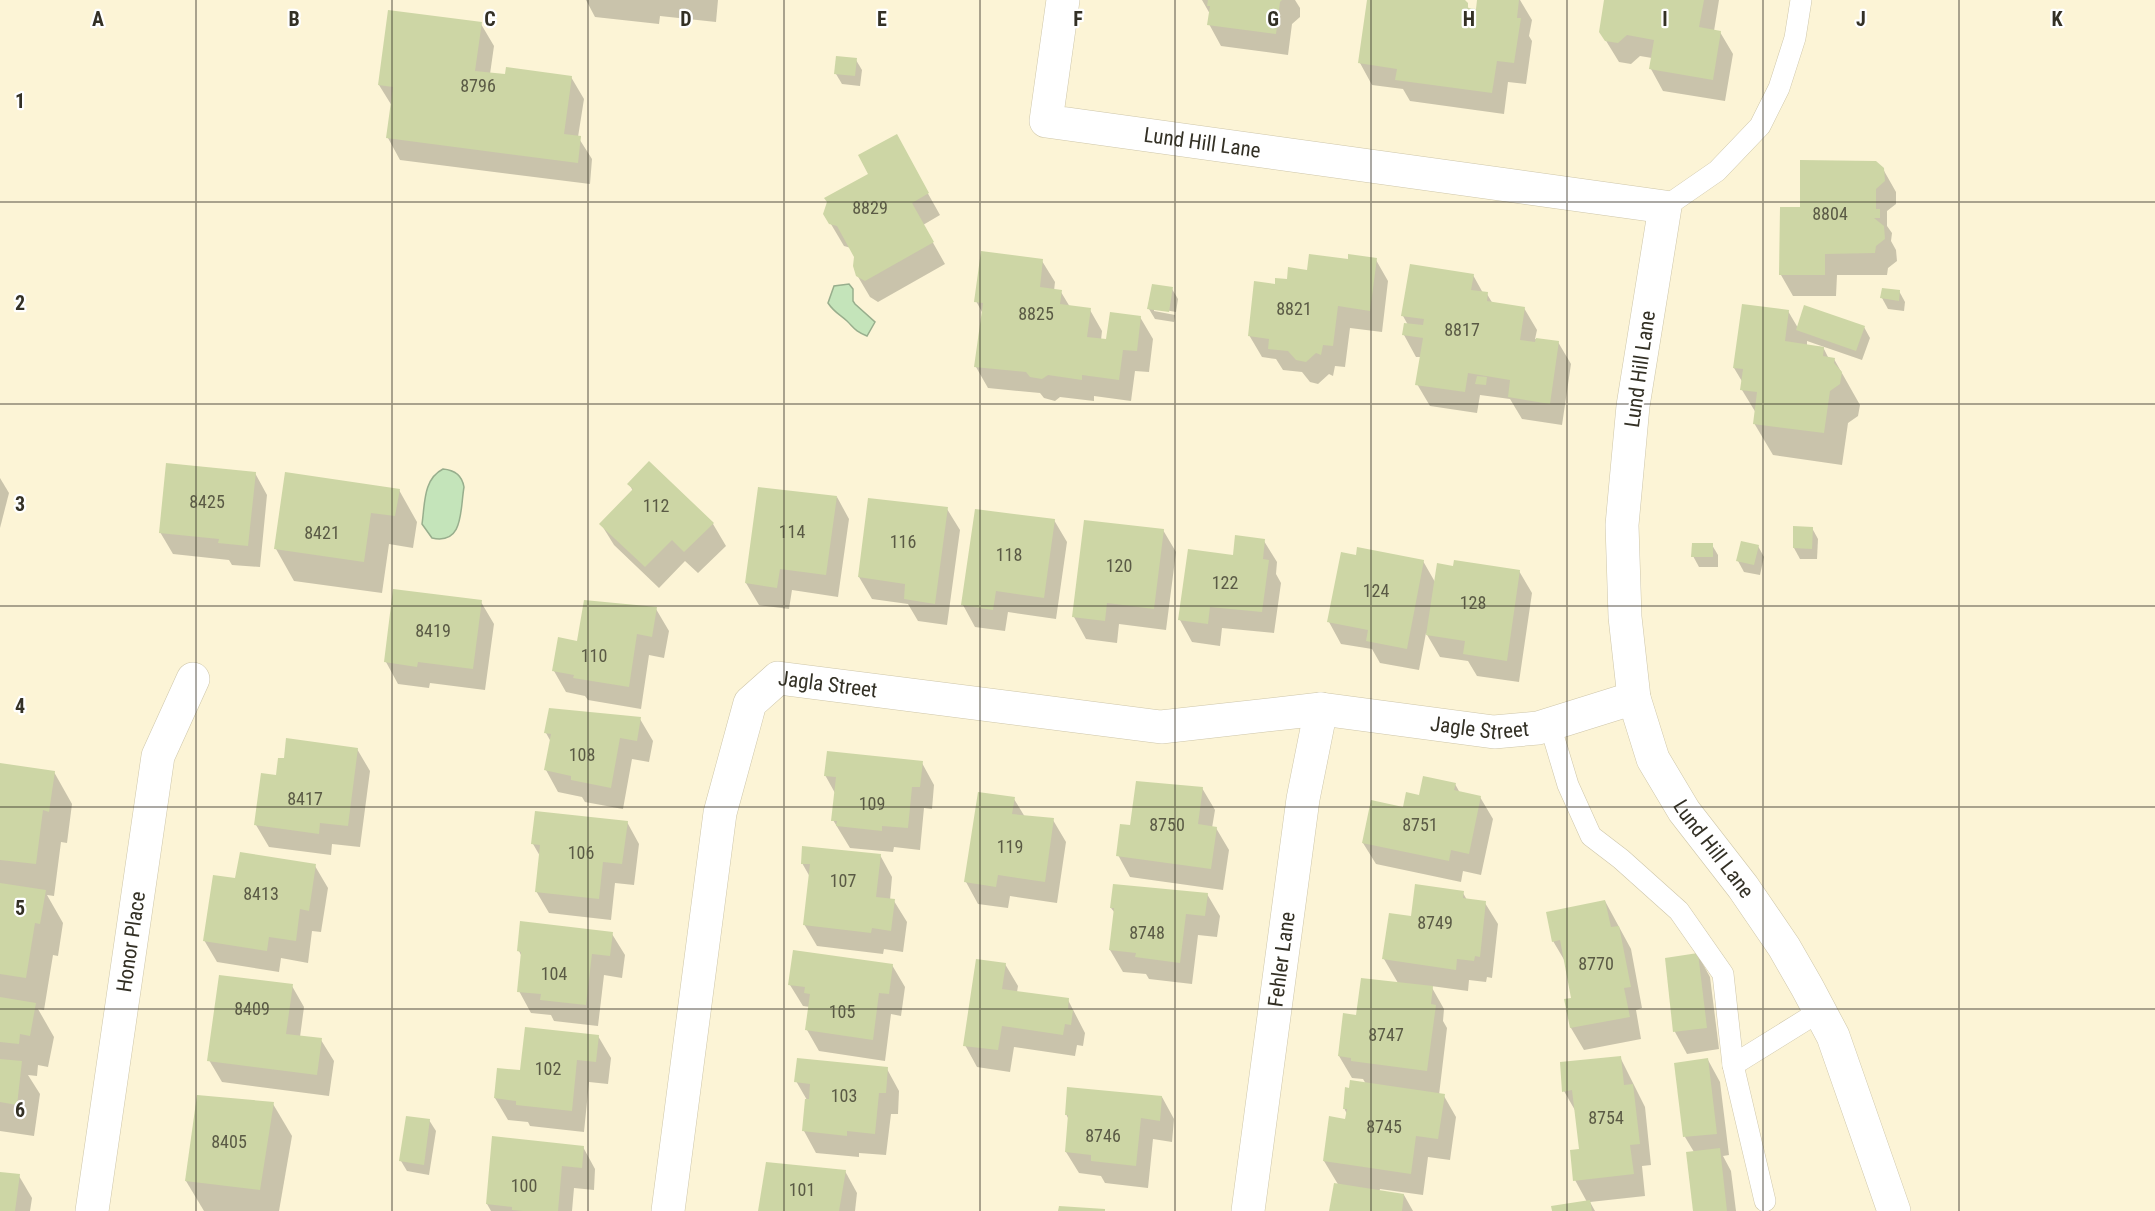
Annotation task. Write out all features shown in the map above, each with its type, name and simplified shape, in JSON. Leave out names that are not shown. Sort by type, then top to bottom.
[{"type":"street","name":"Lund Hill Lane","points":[[1063,0],[1046,121],[1665,207],[1633,406],[1622,525],[1625,617],[1634,698],[1653,759],[1684,811],[1743,887],[1784,947],[1833,1036],[1894,1211]]},
{"type":"street","name":"Jagla Street","points":[[668,1211],[720,813],[750,703],[778,678],[1161,727],[1320,709]]},
{"type":"street","name":"Honor Place","points":[[92,1211],[158,756],[193,679]]},
{"type":"street","name":"Jagle Street","points":[[1320,709],[1494,732],[1550,724],[1634,698]]},
{"type":"street","name":"Fehler Lane","points":[[1248,1211],[1304,799],[1320,709]]},
{"type":"lane","points":[[1665,207],[1717,171],[1760,126],[1779,88],[1794,38],[1801,0]]},
{"type":"lane","points":[[1550,724],[1568,785],[1591,836],[1621,859],[1679,911],[1723,974],[1733,1065],[1765,1201]]},
{"type":"lane","points":[[1733,1065],[1820,1011]]},
{"type":"shaded area","points":[[849,284],[853,289],[855,304],[875,322],[867,336],[856,330],[828,303],[834,286]]},
{"type":"shaded area","points":[[443,469],[457,474],[462,479],[464,487],[458,524],[450,536],[442,539],[432,538],[422,524],[428,486],[436,473]]},
{"type":"building","points":[[1208,0],[1282,0],[1276,34],[1207,25],[1210,6],[1207,6]]},
{"type":"building","points":[[1367,0],[1465,0],[1468,8],[1476,9],[1477,0],[1519,0],[1517,18],[1521,18],[1514,63],[1497,61],[1492,93],[1395,80],[1397,69],[1358,63]]},
{"type":"building","points":[[1604,0],[1704,0],[1699,27],[1721,31],[1713,80],[1649,69],[1654,40],[1627,35],[1618,43],[1605,41],[1599,32]]},
{"type":"building","points":[[388,10],[482,22],[475,71],[505,74],[506,67],[572,76],[564,134],[581,136],[578,163],[386,138],[393,87],[378,85]]},
{"type":"building","points":[[836,56],[857,58],[855,76],[834,74]]},
{"type":"building","points":[[897,134],[929,193],[912,203],[934,242],[865,281],[856,276],[853,266],[854,257],[837,226],[829,224],[823,214],[827,202],[824,198],[868,174],[858,155]]},
{"type":"building","points":[[1800,160],[1876,161],[1884,168],[1885,181],[1876,189],[1876,209],[1880,209],[1880,218],[1874,218],[1884,226],[1885,239],[1876,246],[1875,253],[1825,254],[1825,275],[1779,275],[1780,207],[1800,207]]},
{"type":"building","points":[[981,251],[1043,259],[1040,287],[1062,290],[1060,304],[1091,308],[1087,337],[1106,339],[1110,312],[1141,316],[1137,351],[1123,350],[1119,380],[1082,375],[1082,380],[1048,375],[1042,379],[1030,377],[1026,372],[974,367],[983,303],[974,302]]},
{"type":"building","points":[[1309,254],[1348,259],[1348,254],[1377,258],[1370,311],[1338,306],[1333,346],[1323,345],[1321,355],[1316,353],[1306,362],[1296,360],[1288,351],[1268,349],[1269,339],[1248,336],[1254,281],[1275,284],[1275,278],[1287,279],[1288,267],[1307,270]]},
{"type":"building","points":[[1410,264],[1474,274],[1471,290],[1488,292],[1487,301],[1525,307],[1520,340],[1535,342],[1536,338],[1559,341],[1550,404],[1508,397],[1510,380],[1468,373],[1465,392],[1415,385],[1423,338],[1402,335],[1404,323],[1423,325],[1424,319],[1401,316]]},
{"type":"building","points":[[1152,284],[1173,287],[1169,312],[1147,309]]},
{"type":"building","points":[[1882,288],[1900,290],[1899,301],[1880,298]]},
{"type":"building","points":[[1742,304],[1789,310],[1785,341],[1824,347],[1823,356],[1835,358],[1834,363],[1842,372],[1840,384],[1830,391],[1824,433],[1753,424],[1757,392],[1740,390],[1743,369],[1733,368]]},
{"type":"building","points":[[1804,305],[1865,326],[1856,351],[1796,330]]},
{"type":"building","points":[[1477,376],[1487,377],[1486,385],[1475,384]]},
{"type":"building","points":[[649,461],[714,523],[684,552],[672,540],[645,567],[599,524],[633,489],[627,484]]},
{"type":"building","points":[[166,463],[256,472],[248,546],[218,543],[219,539],[159,533]]},
{"type":"building","points":[[285,472],[400,489],[395,516],[371,513],[364,562],[274,549]]},
{"type":"building","points":[[758,487],[837,496],[826,575],[780,569],[777,588],[745,583]]},
{"type":"building","points":[[868,498],[948,507],[935,604],[904,599],[905,584],[858,577]]},
{"type":"building","points":[[975,509],[1055,519],[1044,598],[996,591],[993,610],[961,605]]},
{"type":"building","points":[[1084,520],[1164,529],[1154,609],[1107,603],[1105,621],[1072,617]]},
{"type":"building","points":[[1793,526],[1813,527],[1812,549],[1793,548]]},
{"type":"building","points":[[1235,535],[1265,539],[1263,559],[1269,560],[1262,612],[1210,607],[1208,624],[1178,620],[1188,549],[1233,555]]},
{"type":"building","points":[[1741,541],[1759,545],[1754,565],[1736,561]]},
{"type":"building","points":[[1692,543],[1713,543],[1713,557],[1691,557]]},
{"type":"building","points":[[1357,547],[1424,560],[1407,649],[1366,641],[1368,630],[1327,622],[1341,552],[1356,555]]},
{"type":"building","points":[[1454,560],[1520,570],[1507,661],[1463,654],[1465,641],[1426,635],[1437,563],[1453,566]]},
{"type":"building","points":[[393,589],[482,600],[473,669],[418,662],[417,667],[384,662]]},
{"type":"building","points":[[584,600],[657,607],[652,637],[637,634],[629,687],[573,678],[574,675],[552,671],[558,637],[577,641]]},
{"type":"building","points":[[549,708],[641,717],[637,741],[620,738],[611,788],[571,780],[571,776],[544,770],[551,734],[544,733]]},
{"type":"building","points":[[286,738],[358,748],[348,826],[320,823],[319,834],[254,825],[261,773],[276,775],[278,758],[284,758]]},
{"type":"building","points":[[827,751],[923,761],[920,787],[912,787],[908,828],[882,826],[882,831],[836,826],[837,821],[831,821],[836,777],[824,776]]},
{"type":"building","points":[[0,763],[55,771],[49,812],[43,810],[36,864],[0,860]]},
{"type":"building","points":[[1423,776],[1456,783],[1454,790],[1481,796],[1469,854],[1451,850],[1449,861],[1362,843],[1371,800],[1403,807],[1406,792],[1419,795]]},
{"type":"building","points":[[1136,781],[1203,787],[1198,824],[1217,827],[1211,869],[1116,856],[1120,824],[1130,825]]},
{"type":"building","points":[[978,792],[1015,797],[1012,814],[1054,818],[1045,882],[998,875],[996,887],[964,882]]},
{"type":"building","points":[[535,811],[628,821],[622,864],[603,862],[599,899],[535,892],[540,845],[531,844]]},
{"type":"building","points":[[802,846],[881,854],[876,897],[895,899],[891,931],[872,928],[871,933],[803,925],[810,864],[801,864]]},
{"type":"building","points":[[240,852],[316,864],[309,911],[300,909],[296,941],[269,937],[267,951],[203,941],[213,875],[235,878]]},
{"type":"building","points":[[0,883],[46,890],[40,924],[35,923],[26,978],[0,974]]},
{"type":"building","points":[[1113,884],[1208,893],[1205,916],[1186,914],[1180,963],[1135,957],[1136,953],[1109,950],[1114,908],[1110,908]]},
{"type":"building","points":[[1415,884],[1464,891],[1463,898],[1486,901],[1480,957],[1475,956],[1474,961],[1457,959],[1456,970],[1382,959],[1389,913],[1411,916]]},
{"type":"building","points":[[1605,900],[1611,927],[1619,926],[1631,987],[1624,988],[1630,1017],[1570,1028],[1564,999],[1571,998],[1560,940],[1552,942],[1546,912]]},
{"type":"building","points":[[520,921],[613,932],[610,956],[592,954],[586,1005],[540,1000],[541,994],[517,992],[521,952],[517,951]]},
{"type":"building","points":[[793,950],[893,964],[889,994],[879,993],[873,1040],[805,1030],[810,994],[804,993],[805,987],[788,985]]},
{"type":"building","points":[[1698,953],[1707,1028],[1673,1032],[1665,958]]},
{"type":"building","points":[[976,959],[1006,963],[1002,989],[1069,998],[1068,1009],[1073,1010],[1071,1025],[1065,1024],[1063,1035],[1002,1026],[998,1050],[963,1046]]},
{"type":"building","points":[[219,975],[293,984],[286,1034],[322,1038],[317,1075],[207,1061]]},
{"type":"building","points":[[1361,978],[1433,986],[1431,1004],[1436,1005],[1427,1071],[1351,1061],[1351,1058],[1338,1056],[1343,1013],[1356,1015]]},
{"type":"building","points":[[0,997],[36,1003],[30,1036],[20,1034],[19,1044],[0,1042]]},
{"type":"building","points":[[525,1027],[599,1035],[596,1062],[577,1060],[572,1111],[516,1105],[516,1101],[494,1098],[497,1068],[520,1070]]},
{"type":"building","points":[[1621,1056],[1624,1085],[1633,1084],[1640,1144],[1630,1145],[1634,1174],[1573,1181],[1570,1150],[1579,1149],[1572,1090],[1562,1092],[1560,1062]]},
{"type":"building","points":[[797,1058],[888,1067],[886,1093],[879,1093],[875,1134],[847,1131],[847,1136],[802,1131],[805,1099],[809,1099],[810,1084],[794,1082]]},
{"type":"building","points":[[1708,1058],[1717,1134],[1683,1137],[1674,1063]]},
{"type":"building","points":[[0,1059],[22,1061],[17,1105],[0,1102]]},
{"type":"building","points":[[1350,1080],[1445,1094],[1438,1139],[1416,1136],[1411,1174],[1323,1161],[1329,1116],[1345,1119],[1347,1109],[1343,1109],[1345,1087],[1349,1088]]},
{"type":"building","points":[[1067,1087],[1162,1096],[1160,1121],[1141,1118],[1136,1166],[1091,1161],[1091,1155],[1065,1152],[1068,1115],[1065,1115]]},
{"type":"building","points":[[197,1095],[274,1102],[260,1190],[185,1181]]},
{"type":"building","points":[[406,1116],[430,1119],[424,1165],[399,1161]]},
{"type":"building","points":[[492,1136],[584,1146],[582,1168],[562,1166],[558,1211],[512,1210],[512,1207],[486,1204]]},
{"type":"building","points":[[1720,1148],[1727,1211],[1693,1211],[1686,1152]]},
{"type":"building","points":[[766,1162],[846,1170],[839,1211],[758,1211]]},
{"type":"building","points":[[0,1172],[20,1174],[15,1211],[0,1211]]},
{"type":"building","points":[[1334,1183],[1404,1194],[1402,1211],[1329,1211]]},
{"type":"building","points":[[1590,1200],[1592,1211],[1552,1211],[1551,1206]]},
{"type":"building","points":[[1059,1206],[1105,1209],[1105,1211],[1058,1211]]}]
